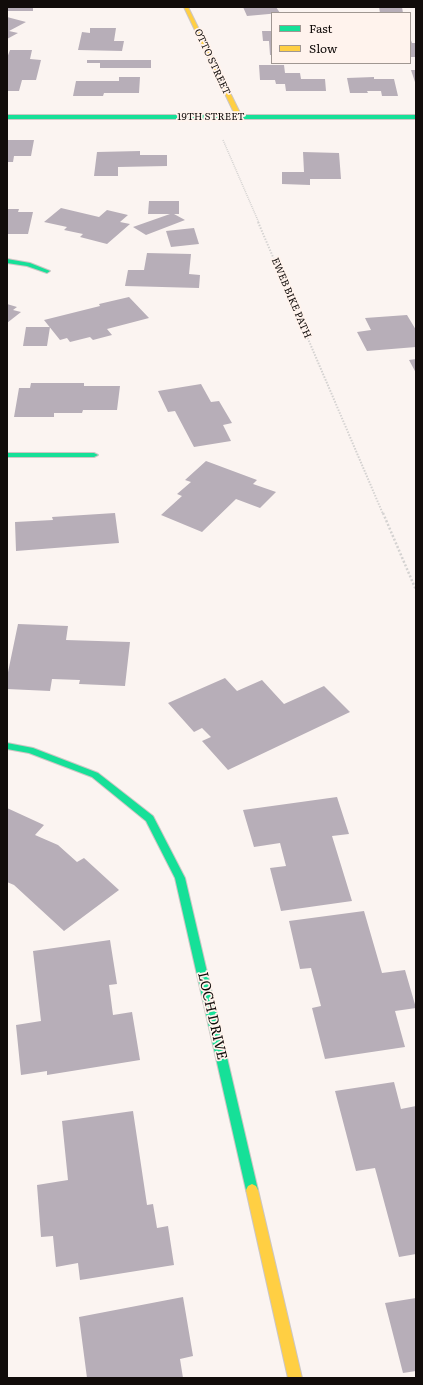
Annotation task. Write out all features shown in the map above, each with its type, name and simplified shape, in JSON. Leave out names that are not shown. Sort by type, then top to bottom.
[{"type":"street","name":"OTTO STREET","points":[[186,7],[238,117]]},
{"type":"street","name":"19TH STREET","points":[[7,117],[416,117]]},
{"type":"street","points":[[7,261],[28,264],[47,272]]},
{"type":"street","points":[[7,455],[94,455]]},
{"type":"street","name":"LOCH DRIVE","points":[[7,746],[30,750],[96,775],[150,819],[180,878],[295,1378]]},
{"type":"path","name":"EWEB BIKE PATH","points":[[214,117],[416,590]]},
{"type":"building","points":[[7,7],[33,7],[33,11],[7,11]]},
{"type":"building","points":[[243,7],[276,7],[279,12],[271,12],[271,14],[247,16]]},
{"type":"building","points":[[379,7],[402,7],[403,12],[380,12]]},
{"type":"building","points":[[7,17],[26,22],[9,31],[18,33],[7,39]]},
{"type":"building","points":[[90,28],[116,28],[114,41],[124,41],[122,51],[78,50],[82,32],[90,33]]},
{"type":"building","points":[[262,31],[271,31],[271,55],[269,41],[263,41]]},
{"type":"building","points":[[411,40],[412,43],[416,43],[416,57],[411,57]]},
{"type":"building","points":[[10,50],[32,50],[30,59],[41,60],[36,80],[22,80],[19,91],[7,91],[7,58]]},
{"type":"building","points":[[87,60],[151,60],[151,68],[100,68],[100,63],[87,63]]},
{"type":"building","points":[[259,65],[284,65],[285,73],[300,73],[301,79],[325,79],[326,91],[286,91],[285,84],[276,84],[275,80],[260,80]]},
{"type":"building","points":[[411,70],[416,70],[416,85]]},
{"type":"building","points":[[119,77],[140,77],[139,93],[104,93],[103,96],[73,96],[76,81],[119,81]]},
{"type":"building","points":[[374,77],[374,79],[394,79],[398,96],[382,96],[381,91],[350,93],[347,78]]},
{"type":"building","points":[[7,140],[34,140],[31,156],[14,156],[13,162],[7,162]]},
{"type":"building","points":[[140,151],[140,155],[167,155],[167,166],[118,167],[118,176],[94,176],[97,152]]},
{"type":"building","points":[[303,152],[339,153],[341,179],[310,179],[310,185],[282,184],[282,172],[304,172]]},
{"type":"building","points":[[149,201],[179,201],[179,214],[174,214],[185,220],[146,235],[133,227],[170,214],[148,214]]},
{"type":"building","points":[[61,208],[99,217],[107,210],[128,215],[120,222],[130,224],[107,244],[80,237],[83,234],[64,230],[67,227],[44,222]]},
{"type":"building","points":[[7,209],[19,209],[18,212],[33,212],[28,234],[7,234]]},
{"type":"building","points":[[194,228],[199,244],[171,247],[166,231]]},
{"type":"building","points":[[147,253],[191,254],[189,274],[200,275],[199,288],[125,286],[128,270],[144,270]]},
{"type":"building","points":[[129,297],[149,318],[107,329],[112,335],[93,340],[90,337],[70,342],[67,338],[60,340],[44,320],[100,306],[99,304]]},
{"type":"building","points":[[7,304],[17,307],[13,310],[21,312],[7,323]]},
{"type":"building","points":[[407,315],[416,330],[416,347],[367,351],[357,332],[371,330],[365,318]]},
{"type":"building","points":[[26,327],[50,327],[47,346],[23,346]]},
{"type":"building","points":[[416,359],[416,373],[409,360]]},
{"type":"building","points":[[31,383],[84,383],[84,386],[120,386],[117,410],[83,410],[82,413],[54,413],[54,417],[14,417],[19,388],[30,388]]},
{"type":"building","points":[[201,384],[211,402],[219,401],[232,423],[223,425],[231,441],[194,447],[175,411],[168,412],[158,391]]},
{"type":"building","points":[[206,461],[257,480],[253,484],[276,492],[260,508],[236,499],[202,532],[161,515],[182,496],[177,494],[191,482],[185,480]]},
{"type":"building","points":[[115,513],[119,543],[16,551],[15,522],[53,520],[52,517]]},
{"type":"building","points":[[18,624],[68,626],[66,640],[130,642],[125,686],[79,684],[80,680],[52,679],[50,691],[7,689],[7,677]]},
{"type":"building","points":[[225,678],[237,691],[262,680],[284,704],[324,686],[350,712],[228,770],[202,741],[211,737],[202,728],[194,732],[168,703]]},
{"type":"building","points":[[337,797],[349,834],[332,836],[352,901],[281,911],[270,868],[286,866],[280,843],[254,847],[243,810]]},
{"type":"building","points":[[7,808],[44,825],[35,835],[58,845],[77,862],[84,858],[119,890],[64,931],[14,885],[7,882]]},
{"type":"building","points":[[364,911],[382,973],[405,970],[416,1008],[395,1011],[405,1047],[325,1059],[312,1008],[321,1006],[311,968],[300,969],[289,921]]},
{"type":"building","points":[[110,940],[117,984],[109,985],[113,1015],[132,1012],[140,1060],[47,1075],[47,1071],[21,1075],[16,1025],[41,1021],[33,951]]},
{"type":"building","points":[[394,1082],[401,1109],[416,1106],[416,1254],[399,1257],[375,1168],[356,1171],[335,1091]]},
{"type":"building","points":[[133,1111],[147,1205],[153,1204],[157,1228],[168,1226],[174,1265],[80,1280],[78,1263],[56,1267],[53,1236],[41,1237],[37,1185],[68,1180],[62,1121]]},
{"type":"building","points":[[183,1297],[193,1356],[180,1359],[183,1378],[87,1378],[79,1317]]},
{"type":"building","points":[[416,1298],[416,1371],[403,1373],[385,1303]]},
{"type":"traffic: fast","points":[[7,117],[416,117]]},
{"type":"traffic: fast","points":[[7,261],[28,264],[47,271]]},
{"type":"traffic: fast","points":[[7,455],[94,455]]},
{"type":"traffic: fast","points":[[7,746],[30,750],[95,775],[150,819],[180,878],[252,1190]]},
{"type":"traffic: slow","points":[[186,7],[239,117]]},
{"type":"traffic: slow","points":[[252,1190],[295,1378]]}]
